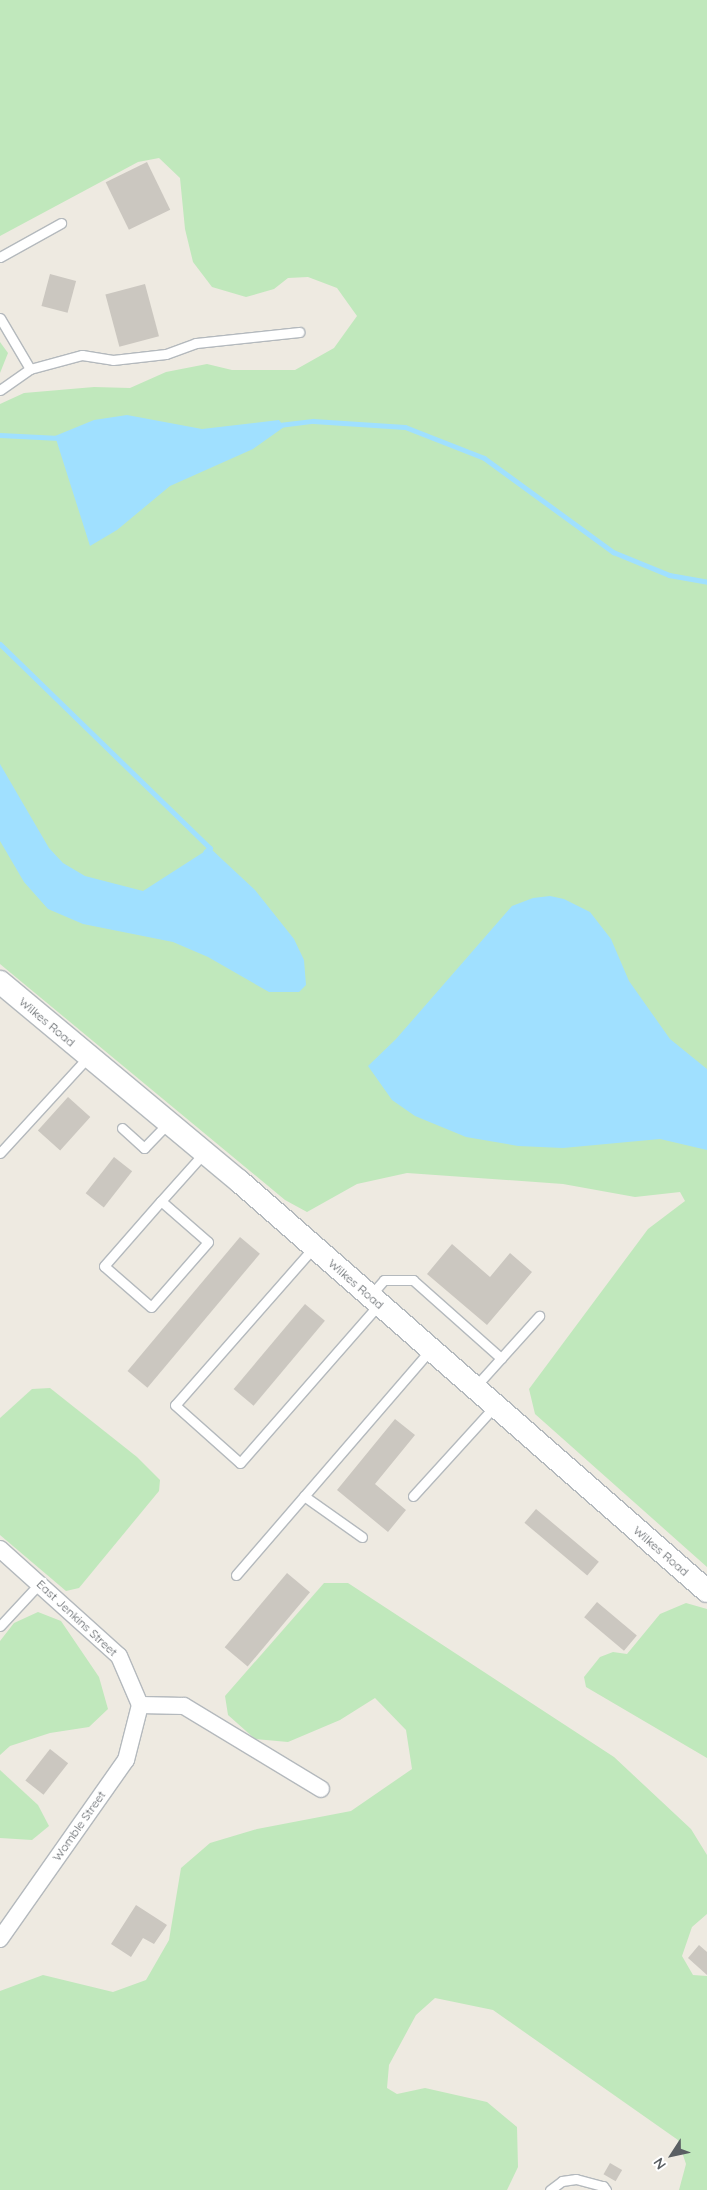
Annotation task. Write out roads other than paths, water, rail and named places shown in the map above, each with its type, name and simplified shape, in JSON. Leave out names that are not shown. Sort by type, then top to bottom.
[{"type":"street","name":"Wilkes Road","points":[[0,982],[204,1152],[707,1591]]},
{"type":"street","name":"East Jenkins Street","points":[[0,1549],[119,1656],[140,1705]]},
{"type":"street","points":[[140,1705],[184,1706],[321,1789]]},
{"type":"street","name":"Womble Street","points":[[0,1939],[126,1760],[140,1705]]},
{"type":"lane","points":[[0,258],[62,223]]},
{"type":"lane","points":[[0,318],[30,369]]},
{"type":"lane","points":[[0,390],[30,369],[82,355],[113,360],[166,354],[196,343],[299,332]]},
{"type":"lane","points":[[0,1153],[89,1056]]},
{"type":"lane","points":[[122,1128],[144,1148],[168,1122]]},
{"type":"lane","points":[[162,1201],[208,1242],[151,1307],[104,1266],[204,1152]]},
{"type":"lane","points":[[314,1247],[175,1405],[240,1462],[375,1300],[384,1280],[413,1280],[502,1358]]},
{"type":"lane","points":[[475,1388],[539,1316]]},
{"type":"lane","points":[[236,1575],[431,1349]]},
{"type":"lane","points":[[413,1496],[495,1406]]},
{"type":"lane","points":[[304,1496],[362,1537]]},
{"type":"lane","points":[[0,1626],[40,1583]]},
{"type":"lane","points":[[550,2190],[562,2181],[576,2179],[604,2186],[606,2190]]},
{"type":"water","points":[[127,415],[202,429],[279,420],[284,427],[253,449],[170,486],[117,530],[90,546],[55,436],[94,420]]},
{"type":"water","points":[[0,764],[49,848],[63,863],[85,876],[143,891],[210,848],[255,890],[294,939],[304,960],[306,985],[299,992],[269,992],[208,957],[173,942],[83,924],[48,909],[24,882],[0,841]]},
{"type":"water","points":[[550,896],[564,899],[590,912],[611,939],[629,981],[670,1039],[707,1069],[707,1150],[660,1139],[563,1148],[518,1146],[466,1137],[415,1116],[392,1100],[368,1066],[396,1039],[512,906],[533,898]]},
{"type":"waterway","points":[[279,425],[313,421],[405,427],[484,458],[613,552],[669,575],[707,582]]},
{"type":"waterway","points":[[0,435],[59,438]]},
{"type":"waterway","points":[[0,644],[210,848],[205,852]]}]
